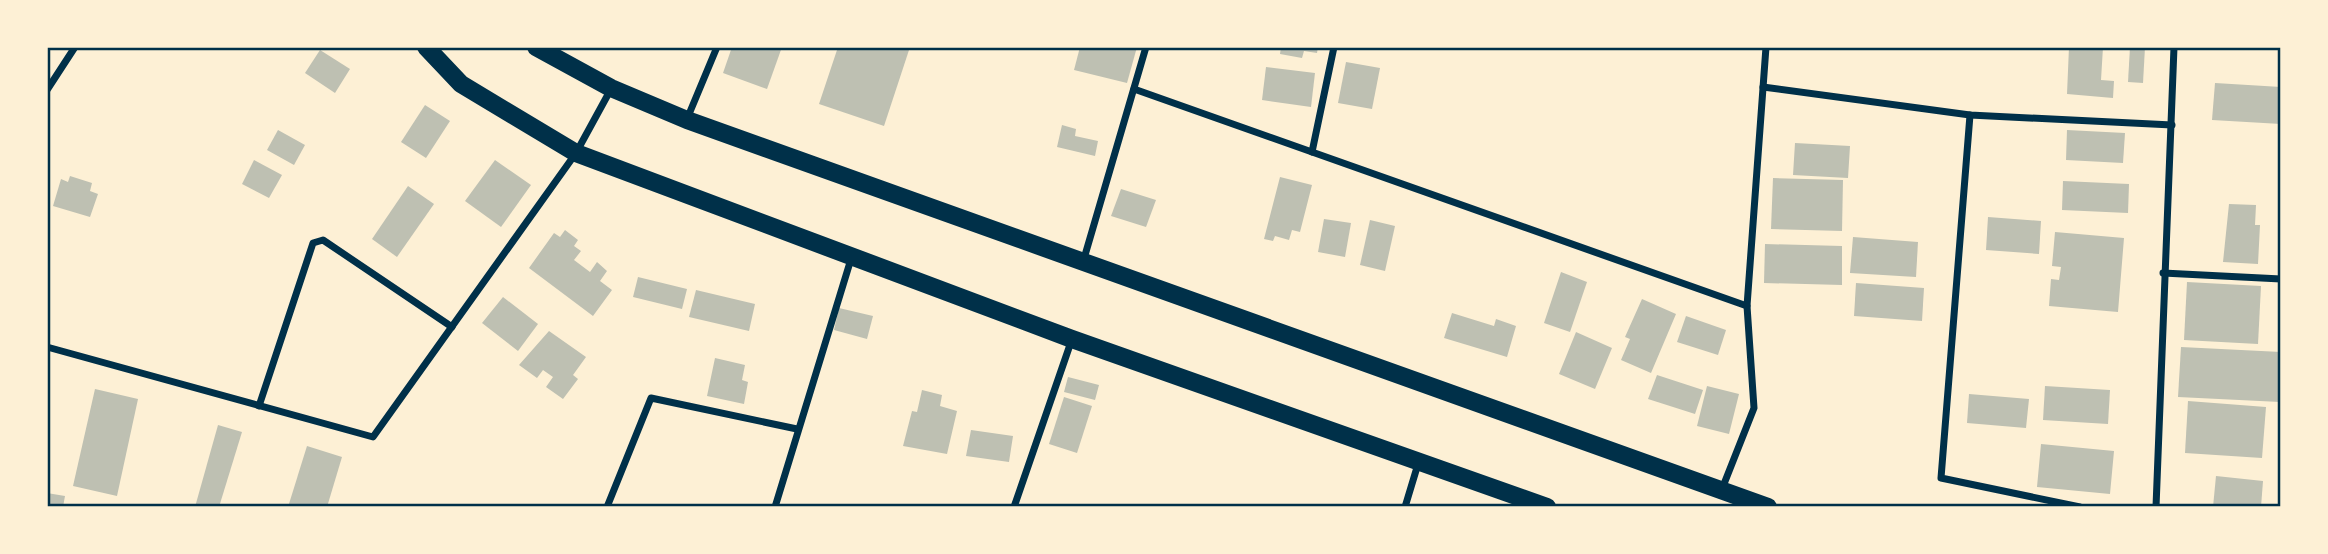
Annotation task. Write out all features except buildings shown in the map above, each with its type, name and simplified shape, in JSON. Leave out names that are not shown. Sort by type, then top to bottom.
[{"type":"main road","points":[[426,47],[461,83],[576,153],[1072,339],[1418,464],[1547,507]]},
{"type":"main road","points":[[536,47],[611,88],[687,120],[1768,507]]},
{"type":"street","points":[[47,90],[75,47]]},
{"type":"street","points":[[687,120],[717,47]]},
{"type":"street","points":[[1083,262],[1146,47]]},
{"type":"street","points":[[1312,152],[1334,47]]},
{"type":"street","points":[[1722,490],[1754,408],[1747,306],[1766,47]]},
{"type":"street","points":[[2156,507],[2163,273],[2174,47]]},
{"type":"street","points":[[1763,87],[1970,115],[2172,125]]},
{"type":"street","points":[[47,347],[373,437],[576,153],[611,88]]},
{"type":"street","points":[[1134,89],[1747,306]]},
{"type":"street","points":[[1970,115],[1941,478],[2080,507]]},
{"type":"street","points":[[259,406],[313,243],[323,240],[452,327]]},
{"type":"street","points":[[775,507],[852,255]]},
{"type":"street","points":[[2163,273],[2281,279]]},
{"type":"street","points":[[1014,507],[1072,339]]},
{"type":"street","points":[[607,507],[652,398],[797,429]]},
{"type":"street","points":[[1405,507],[1418,464]]}]
